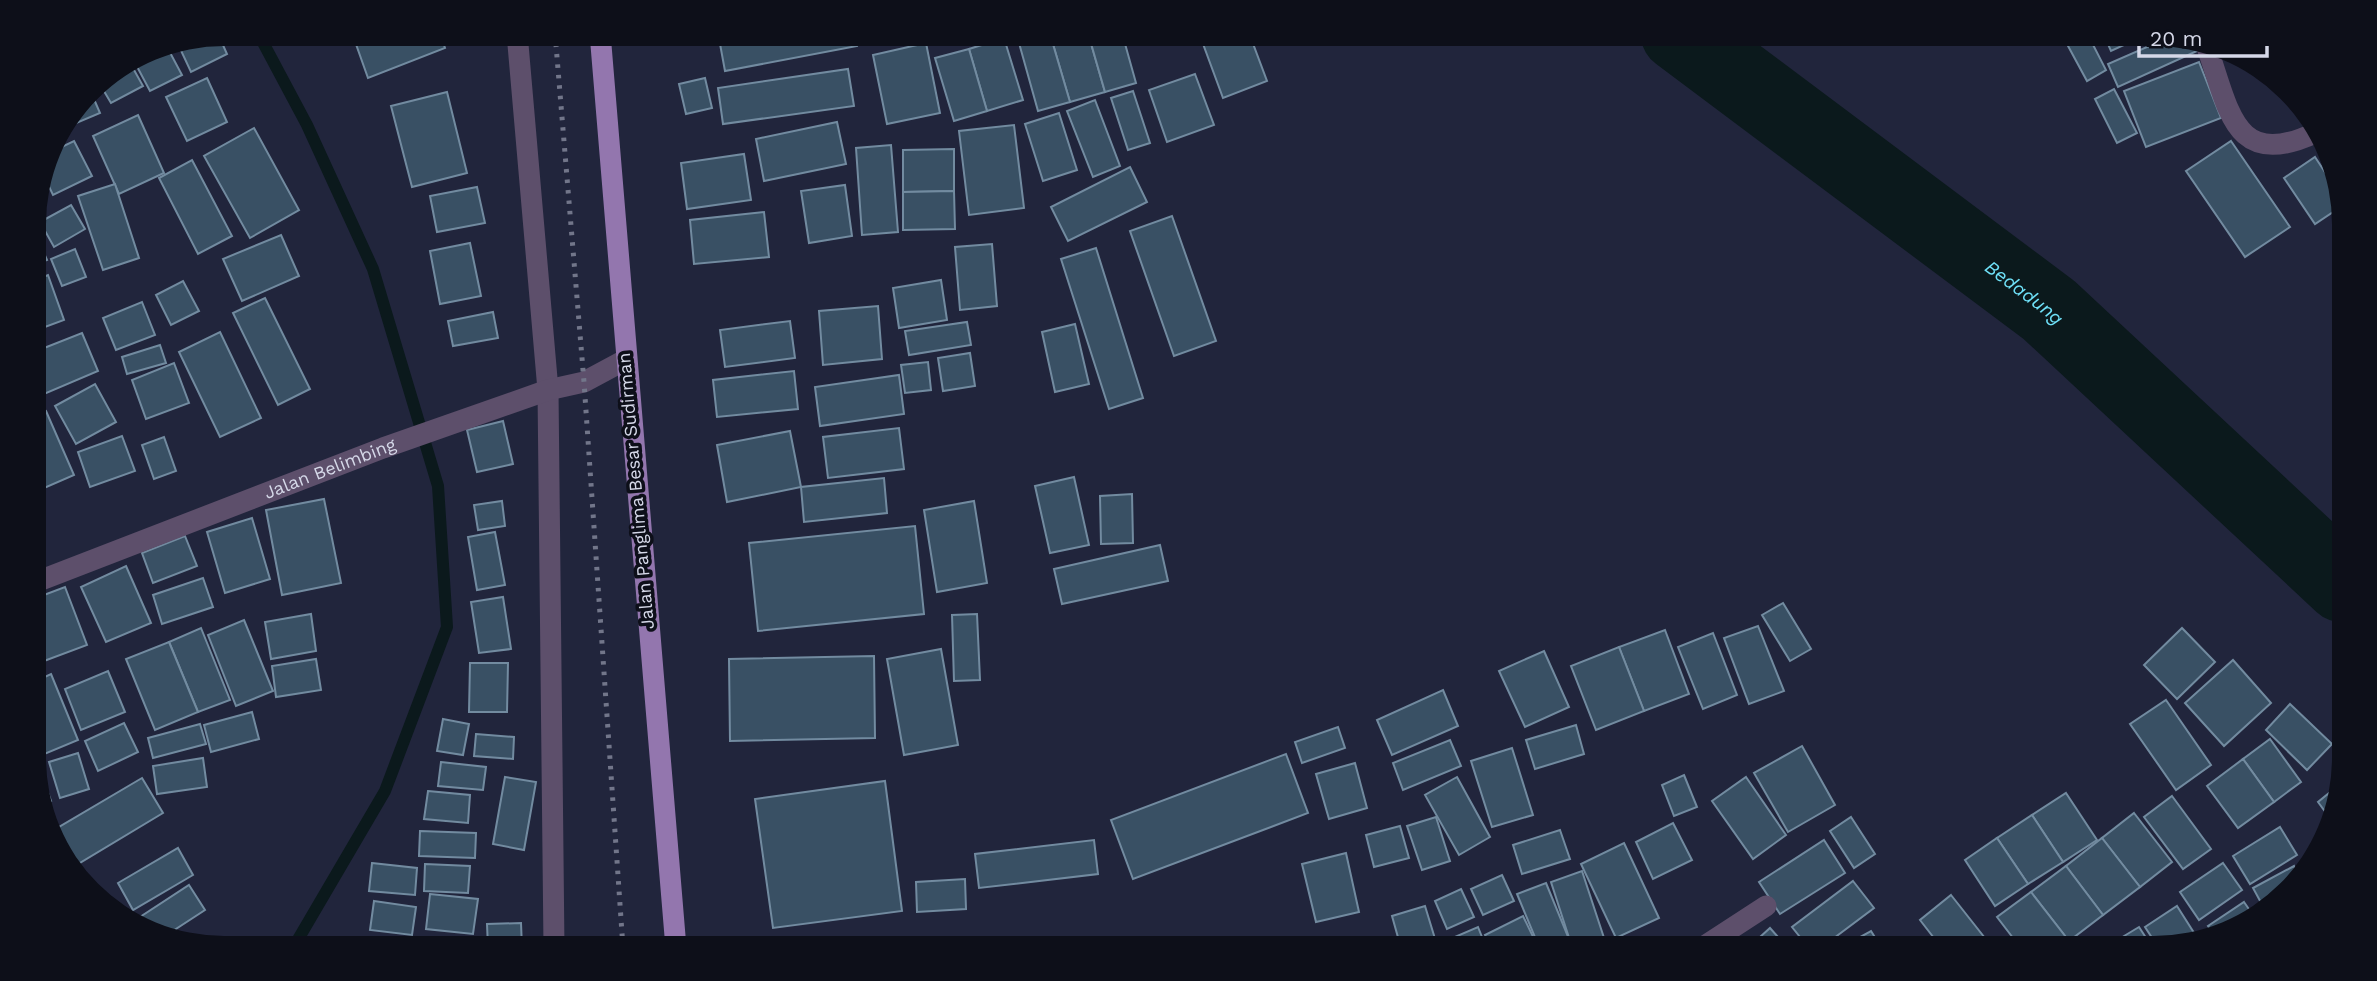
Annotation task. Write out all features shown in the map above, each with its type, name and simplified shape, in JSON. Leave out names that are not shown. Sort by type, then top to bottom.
[{"type":"main road","name":"Jalan Panglima Besar Sudirman","points":[[601,46],[675,936]]},
{"type":"street","points":[[518,46],[548,390],[554,936]]},
{"type":"street","points":[[2210,55],[2236,124],[2251,141],[2265,147],[2283,146],[2309,136]]},
{"type":"street","name":"Jalan Belimbing","points":[[46,578],[383,448],[548,390],[584,382],[625,360]]},
{"type":"street","points":[[1721,935],[1766,906]]},
{"type":"building","points":[[223,46],[227,54],[191,72],[181,51]]},
{"type":"building","points":[[357,46],[444,46],[445,48],[368,78]]},
{"type":"building","points":[[720,46],[857,46],[725,71]]},
{"type":"building","points":[[913,46],[927,46],[940,113],[887,124],[873,55]]},
{"type":"building","points":[[979,46],[1006,46],[1023,100],[987,111],[969,49]]},
{"type":"building","points":[[1020,46],[1054,46],[1070,102],[1038,111]]},
{"type":"building","points":[[1054,46],[1092,46],[1105,92],[1070,102]]},
{"type":"building","points":[[1092,46],[1126,46],[1136,83],[1105,92]]},
{"type":"building","points":[[1204,46],[1254,46],[1267,81],[1223,98]]},
{"type":"building","points":[[2068,46],[2094,46],[2106,70],[2087,81]]},
{"type":"building","points":[[2109,46],[2122,46],[2111,51]]},
{"type":"building","points":[[2149,46],[2197,51],[2118,87],[2108,64]]},
{"type":"building","points":[[969,49],[987,111],[954,121],[935,58]]},
{"type":"building","points":[[171,54],[182,75],[150,91],[138,68]]},
{"type":"building","points":[[2199,62],[2221,118],[2146,147],[2124,91]]},
{"type":"building","points":[[848,69],[854,106],[723,124],[718,88]]},
{"type":"building","points":[[134,70],[143,86],[111,103],[104,92]]},
{"type":"building","points":[[1195,74],[1214,125],[1167,142],[1149,90]]},
{"type":"building","points":[[207,78],[227,122],[187,141],[166,97]]},
{"type":"building","points":[[705,78],[712,108],[686,114],[679,84]]},
{"type":"building","points":[[2114,89],[2137,133],[2117,143],[2095,99]]},
{"type":"building","points":[[1133,91],[1150,143],[1128,150],[1111,98]]},
{"type":"building","points":[[447,92],[467,173],[412,187],[391,106]]},
{"type":"building","points":[[1095,100],[1120,166],[1093,177],[1067,111]]},
{"type":"building","points":[[95,101],[100,113],[77,123]]},
{"type":"building","points":[[1059,113],[1077,170],[1043,181],[1025,124]]},
{"type":"building","points":[[138,115],[164,173],[119,194],[93,136]]},
{"type":"building","points":[[837,122],[846,164],[764,181],[756,139]]},
{"type":"building","points":[[1014,125],[1024,208],[969,215],[959,131]]},
{"type":"building","points":[[254,128],[299,210],[250,238],[204,156]]},
{"type":"building","points":[[74,141],[92,176],[53,195],[50,188],[63,146]]},
{"type":"building","points":[[2231,141],[2290,227],[2245,257],[2186,171]]},
{"type":"building","points":[[891,145],[898,232],[862,235],[856,148]]},
{"type":"building","points":[[954,149],[954,191],[903,192],[903,150]]},
{"type":"building","points":[[744,154],[751,200],[687,209],[681,163]]},
{"type":"building","points":[[2315,157],[2325,177],[2331,213],[2315,224],[2284,178]]},
{"type":"building","points":[[192,160],[232,236],[198,254],[159,178]]},
{"type":"building","points":[[1130,167],[1147,202],[1068,241],[1051,207]]},
{"type":"building","points":[[115,184],[139,258],[103,270],[78,196]]},
{"type":"building","points":[[845,185],[852,236],[809,243],[801,191]]},
{"type":"building","points":[[477,187],[485,223],[437,232],[430,196]]},
{"type":"building","points":[[954,191],[955,229],[903,230],[903,192]]},
{"type":"building","points":[[71,205],[85,229],[54,247],[46,233],[46,219]]},
{"type":"building","points":[[764,212],[769,257],[694,264],[690,220]]},
{"type":"building","points":[[1172,216],[1216,341],[1174,356],[1130,231]]},
{"type":"building","points":[[281,235],[299,276],[242,301],[223,259]]},
{"type":"building","points":[[470,243],[481,296],[440,304],[430,251]]},
{"type":"building","points":[[992,244],[997,306],[960,310],[955,247]]},
{"type":"building","points":[[1096,248],[1143,398],[1109,409],[1061,259]]},
{"type":"building","points":[[75,249],[86,277],[62,286],[51,259]]},
{"type":"building","points":[[48,275],[64,320],[46,327]]},
{"type":"building","points":[[941,280],[947,320],[899,328],[893,288]]},
{"type":"building","points":[[183,281],[199,311],[171,325],[156,295]]},
{"type":"building","points":[[265,298],[310,389],[278,405],[233,313]]},
{"type":"building","points":[[142,302],[155,335],[116,350],[103,318]]},
{"type":"building","points":[[878,306],[882,359],[823,365],[819,311]]},
{"type":"building","points":[[493,312],[498,338],[453,346],[448,321]]},
{"type":"building","points":[[790,321],[795,358],[725,367],[720,330]]},
{"type":"building","points":[[967,322],[971,345],[909,355],[905,331]]},
{"type":"building","points":[[1075,324],[1089,384],[1055,392],[1042,332]]},
{"type":"building","points":[[220,332],[261,418],[220,437],[179,352]]},
{"type":"building","points":[[82,333],[98,371],[46,393],[46,347]]},
{"type":"building","points":[[160,345],[166,363],[127,374],[122,357]]},
{"type":"building","points":[[970,353],[975,386],[943,391],[938,358]]},
{"type":"building","points":[[928,362],[931,390],[905,393],[901,365]]},
{"type":"building","points":[[174,363],[189,403],[146,419],[132,380]]},
{"type":"building","points":[[794,371],[798,409],[717,417],[713,380]]},
{"type":"building","points":[[899,375],[904,414],[820,426],[815,387]]},
{"type":"building","points":[[95,384],[116,422],[76,444],[55,406]]},
{"type":"building","points":[[46,411],[74,475],[46,487]]},
{"type":"building","points":[[503,421],[513,464],[477,472],[467,430]]},
{"type":"building","points":[[899,428],[904,469],[828,478],[823,437]]},
{"type":"building","points":[[790,431],[801,487],[727,502],[717,445]]},
{"type":"building","points":[[122,436],[135,471],[90,487],[78,452]]},
{"type":"building","points":[[164,437],[176,471],[154,479],[142,445]]},
{"type":"building","points":[[1074,477],[1089,545],[1050,553],[1035,486]]},
{"type":"building","points":[[884,478],[887,513],[804,522],[801,487]]},
{"type":"building","points":[[1132,494],[1133,543],[1101,544],[1100,496]]},
{"type":"building","points":[[324,499],[341,583],[282,595],[266,510]]},
{"type":"building","points":[[502,501],[505,526],[478,530],[474,505]]},
{"type":"building","points":[[974,501],[987,583],[937,592],[924,510]]},
{"type":"building","points":[[252,518],[270,579],[225,593],[207,532]]},
{"type":"building","points":[[915,526],[924,614],[758,631],[749,543]]},
{"type":"building","points":[[495,532],[505,585],[477,590],[468,537]]},
{"type":"building","points":[[185,536],[197,566],[153,583],[142,553]]},
{"type":"building","points":[[1160,545],[1168,581],[1062,604],[1054,569]]},
{"type":"building","points":[[126,566],[151,623],[106,642],[81,587]]},
{"type":"building","points":[[203,578],[213,607],[162,624],[153,595]]},
{"type":"building","points":[[65,587],[87,645],[46,660],[46,594]]},
{"type":"building","points":[[503,597],[511,649],[479,653],[471,602]]},
{"type":"building","points":[[1783,603],[1811,649],[1790,661],[1762,615]]},
{"type":"building","points":[[311,614],[316,651],[271,659],[265,622]]},
{"type":"building","points":[[977,614],[980,680],[954,681],[952,615]]},
{"type":"building","points":[[244,620],[273,691],[236,706],[208,635]]},
{"type":"building","points":[[1758,626],[1784,691],[1749,704],[1724,638]]},
{"type":"building","points":[[201,628],[230,700],[198,712],[169,642]]},
{"type":"building","points":[[2182,628],[2215,662],[2177,699],[2144,665]]},
{"type":"building","points":[[1665,630],[1689,694],[1644,711],[1619,647]]},
{"type":"building","points":[[1713,633],[1737,695],[1703,709],[1678,647]]},
{"type":"building","points":[[169,642],[198,712],[155,730],[126,659]]},
{"type":"building","points":[[1619,647],[1644,711],[1596,730],[1571,666]]},
{"type":"building","points":[[941,649],[958,745],[904,755],[887,659]]},
{"type":"building","points":[[1544,651],[1569,707],[1525,727],[1499,671]]},
{"type":"building","points":[[874,656],[875,738],[730,741],[729,659]]},
{"type":"building","points":[[316,659],[321,690],[276,697],[272,666]]},
{"type":"building","points":[[2233,660],[2271,703],[2224,746],[2185,703]]},
{"type":"building","points":[[470,663],[508,663],[507,712],[469,712]]},
{"type":"building","points":[[108,671],[125,712],[81,730],[65,689]]},
{"type":"building","points":[[51,674],[78,740],[46,753],[46,676]]},
{"type":"building","points":[[1443,690],[1458,726],[1392,755],[1377,720]]},
{"type":"building","points":[[2166,700],[2211,765],[2176,790],[2130,724]]},
{"type":"building","points":[[2290,704],[2332,744],[2307,770],[2266,730]]},
{"type":"building","points":[[252,712],[259,739],[211,752],[204,725]]},
{"type":"building","points":[[443,719],[469,724],[463,755],[437,751]]},
{"type":"building","points":[[124,723],[138,752],[98,771],[85,741]]},
{"type":"building","points":[[200,724],[206,744],[153,758],[148,738]]},
{"type":"building","points":[[1576,725],[1584,754],[1535,769],[1526,740]]},
{"type":"building","points":[[1338,727],[1345,748],[1302,763],[1295,742]]},
{"type":"building","points":[[476,734],[514,737],[513,759],[474,756]]},
{"type":"building","points":[[2270,739],[2301,782],[2274,802],[2243,759]]},
{"type":"building","points":[[1450,740],[1461,766],[1403,790],[1393,763]]},
{"type":"building","points":[[1802,746],[1835,805],[1788,832],[1754,773]]},
{"type":"building","points":[[1512,748],[1533,815],[1492,827],[1471,761]]},
{"type":"building","points":[[78,753],[89,789],[60,798],[49,762]]},
{"type":"building","points":[[1286,754],[1308,813],[1133,879],[1111,820]]},
{"type":"building","points":[[203,758],[207,787],[157,794],[153,766]]},
{"type":"building","points":[[2243,759],[2274,802],[2238,828],[2207,786]]},
{"type":"building","points":[[441,762],[486,767],[483,790],[438,786]]},
{"type":"building","points":[[1355,763],[1367,808],[1329,819],[1316,774]]},
{"type":"building","points":[[1684,775],[1697,807],[1674,816],[1662,785]]},
{"type":"building","points":[[505,777],[536,782],[524,850],[493,844]]},
{"type":"building","points":[[1457,777],[1490,837],[1459,855],[1425,795]]},
{"type":"building","points":[[1746,777],[1786,835],[1753,859],[1712,801]]},
{"type":"building","points":[[142,778],[163,813],[80,863],[60,826]]},
{"type":"building","points":[[885,781],[902,911],[773,928],[755,799]]},
{"type":"building","points":[[428,791],[470,795],[468,823],[424,819]]},
{"type":"building","points":[[2066,793],[2097,840],[2063,862],[2032,815]]},
{"type":"building","points":[[2327,794],[2323,809],[2318,802]]},
{"type":"building","points":[[2172,796],[2211,849],[2183,869],[2144,817]]},
{"type":"building","points":[[2134,813],[2172,862],[2140,887],[2102,838]]},
{"type":"building","points":[[2032,815],[2063,862],[2028,884],[1997,838]]},
{"type":"building","points":[[1436,817],[1450,861],[1422,870],[1407,826]]},
{"type":"building","points":[[1851,817],[1875,854],[1854,868],[1830,831]]},
{"type":"building","points":[[1673,823],[1692,860],[1653,879],[1636,842]]},
{"type":"building","points":[[1400,826],[1409,858],[1374,867],[1366,835]]},
{"type":"building","points":[[2280,827],[2297,855],[2250,884],[2233,856]]},
{"type":"building","points":[[1560,830],[1570,859],[1522,874],[1513,845]]},
{"type":"building","points":[[420,831],[476,833],[475,858],[419,856]]},
{"type":"building","points":[[1997,838],[2028,884],[1995,906],[1965,860]]},
{"type":"building","points":[[2102,838],[2140,887],[2103,915],[2066,866]]},
{"type":"building","points":[[1094,840],[1098,874],[979,888],[975,854]]},
{"type":"building","points":[[1824,840],[1845,873],[1780,914],[1759,882]]},
{"type":"building","points":[[1624,843],[1659,918],[1622,935],[1615,935],[1581,864]]},
{"type":"building","points":[[178,848],[193,875],[133,910],[118,883]]},
{"type":"building","points":[[1346,853],[1359,912],[1316,922],[1302,864]]},
{"type":"building","points":[[372,863],[417,868],[415,895],[369,891]]},
{"type":"building","points":[[2223,863],[2242,890],[2199,920],[2180,892]]},
{"type":"building","points":[[425,864],[470,866],[468,893],[424,891]]},
{"type":"building","points":[[2066,866],[2103,915],[2077,935],[2064,935],[2031,892]]},
{"type":"building","points":[[2294,866],[2260,900],[2253,888]]},
{"type":"building","points":[[1582,871],[1603,935],[1568,935],[1551,882]]},
{"type":"building","points":[[1502,875],[1514,901],[1483,915],[1471,889]]},
{"type":"building","points":[[965,879],[966,909],[917,912],[916,882]]},
{"type":"building","points":[[1853,881],[1874,908],[1838,935],[1799,935],[1792,927]]},
{"type":"building","points":[[1546,883],[1567,935],[1534,935],[1517,894]]},
{"type":"building","points":[[189,885],[205,910],[176,929],[142,916]]},
{"type":"building","points":[[1461,889],[1474,917],[1447,929],[1435,901]]},
{"type":"building","points":[[2031,892],[2064,935],[2011,935],[1997,917]]},
{"type":"building","points":[[430,894],[478,899],[473,934],[426,929]]},
{"type":"building","points":[[1951,895],[1983,935],[1932,935],[1920,920]]},
{"type":"building","points":[[374,901],[416,907],[412,935],[370,930]]},
{"type":"building","points":[[2244,902],[2248,908],[2222,922],[2208,926]]},
{"type":"building","points":[[1425,906],[1434,935],[1397,935],[1392,916]]},
{"type":"building","points":[[2177,906],[2193,931],[2150,935],[2145,927]]},
{"type":"building","points":[[1523,916],[1532,935],[1485,935]]},
{"type":"building","points":[[521,923],[522,936],[487,936],[487,924]]},
{"type":"building","points":[[1478,927],[1481,935],[1458,935]]},
{"type":"building","points":[[2139,927],[2144,935],[2126,935]]},
{"type":"building","points":[[1770,928],[1776,935],[1762,935]]},
{"type":"waterway","points":[[265,46],[307,125],[373,269],[438,486],[447,627],[385,791],[300,936]]},
{"type":"waterway","name":"Bedadung","points":[[1696,46],[2049,310],[2332,574]]},
{"type":"railway","points":[[556,46],[584,382],[622,936]]}]
